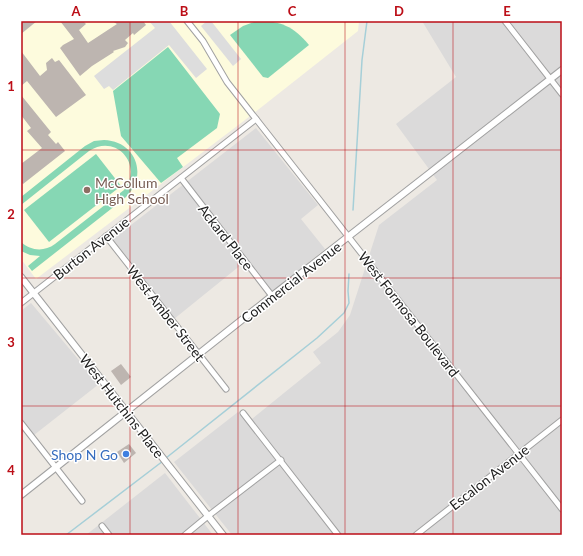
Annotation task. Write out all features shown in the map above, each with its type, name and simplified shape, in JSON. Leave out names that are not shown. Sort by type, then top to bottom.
[{"type":"street","name":"West Formosa Boulevard","points":[[187,21],[206,46],[227,82],[562,509]]},
{"type":"street","points":[[505,21],[562,94]]},
{"type":"street","name":"Commercial Avenue","points":[[21,495],[198,354],[562,70]]},
{"type":"street","name":"Burton Avenue","points":[[21,303],[256,119]]},
{"type":"street","name":"Ackard Place","points":[[180,178],[272,296]]},
{"type":"street","name":"West Amber Street","points":[[106,236],[226,389]]},
{"type":"street","name":"West Hutchins Place","points":[[21,277],[223,535]]},
{"type":"street","points":[[243,413],[338,535]]},
{"type":"street","name":"Escalon Avenue","points":[[416,535],[562,420]]},
{"type":"street","points":[[21,423],[82,501]]},
{"type":"street","points":[[186,535],[208,516],[281,460]]},
{"type":"street","points":[[102,526],[109,535]]},
{"type":"shaded area","name":"McCollum High School","points":[[21,21],[359,21],[358,31],[245,120],[36,279],[21,259]]},
{"type":"shaded area","points":[[149,21],[169,21],[207,69],[196,78],[169,45],[113,90],[109,86],[104,89],[94,76],[155,28]]},
{"type":"shaded area","points":[[207,21],[211,21],[241,59],[233,66],[201,26]]},
{"type":"shaded area","points":[[422,21],[562,21],[562,535],[232,535],[174,462],[238,412],[247,423],[321,363],[313,352],[338,332],[350,315],[379,225],[437,180],[396,124],[456,77]]},
{"type":"shaded area","points":[[256,128],[318,205],[301,219],[325,249],[272,292],[247,260],[174,319],[113,239]]},
{"type":"shaded area","points":[[31,303],[99,384],[34,435],[29,428],[21,434],[21,311]]},
{"type":"shaded area","points":[[165,473],[213,535],[86,535]]},
{"type":"green space","points":[[257,21],[273,22],[286,26],[298,33],[309,45],[268,78],[263,77],[230,35],[243,26]]},
{"type":"green space","points":[[168,47],[220,114],[217,128],[177,158],[183,167],[161,183],[121,136],[113,91]]},
{"type":"green space","points":[[104,140],[115,142],[124,146],[136,161],[136,180],[132,189],[125,198],[32,271],[28,266],[40,256],[30,255],[21,251],[21,242],[33,249],[51,247],[124,190],[129,180],[131,171],[129,162],[124,154],[117,149],[109,146],[99,146],[89,151],[21,205],[21,197],[85,146],[94,141]]},
{"type":"green space","points":[[96,154],[121,186],[49,242],[24,210]]},
{"type":"building","points":[[21,21],[37,21],[21,34]]},
{"type":"building","points":[[60,21],[83,21],[86,24],[79,30],[88,43],[117,24],[112,21],[143,21],[146,25],[125,40],[128,43],[125,47],[113,51],[114,52],[92,66],[80,76],[60,48],[74,39]]},
{"type":"building","points":[[21,51],[40,76],[47,70],[46,63],[52,58],[55,62],[59,60],[86,95],[56,117],[27,81],[21,86]]},
{"type":"building","points":[[21,95],[51,132],[48,135],[56,144],[58,142],[65,151],[23,184],[21,182],[21,164],[42,148],[27,131],[31,128],[21,115]]},
{"type":"building","points":[[121,364],[131,377],[121,385],[111,371]]},
{"type":"building","name":"Shop N Go","points":[[129,444],[136,453],[124,463],[117,452]]},
{"type":"waterway","points":[[353,210],[362,60],[367,21]]},
{"type":"waterway","points":[[166,458],[317,338],[344,313],[349,303],[349,274]]},
{"type":"waterway","points":[[66,535],[163,461]]},
{"type":"place","name":"McCollum High School","points":[[87,190]]},
{"type":"place","name":"Shop N Go","points":[[126,454]]}]
